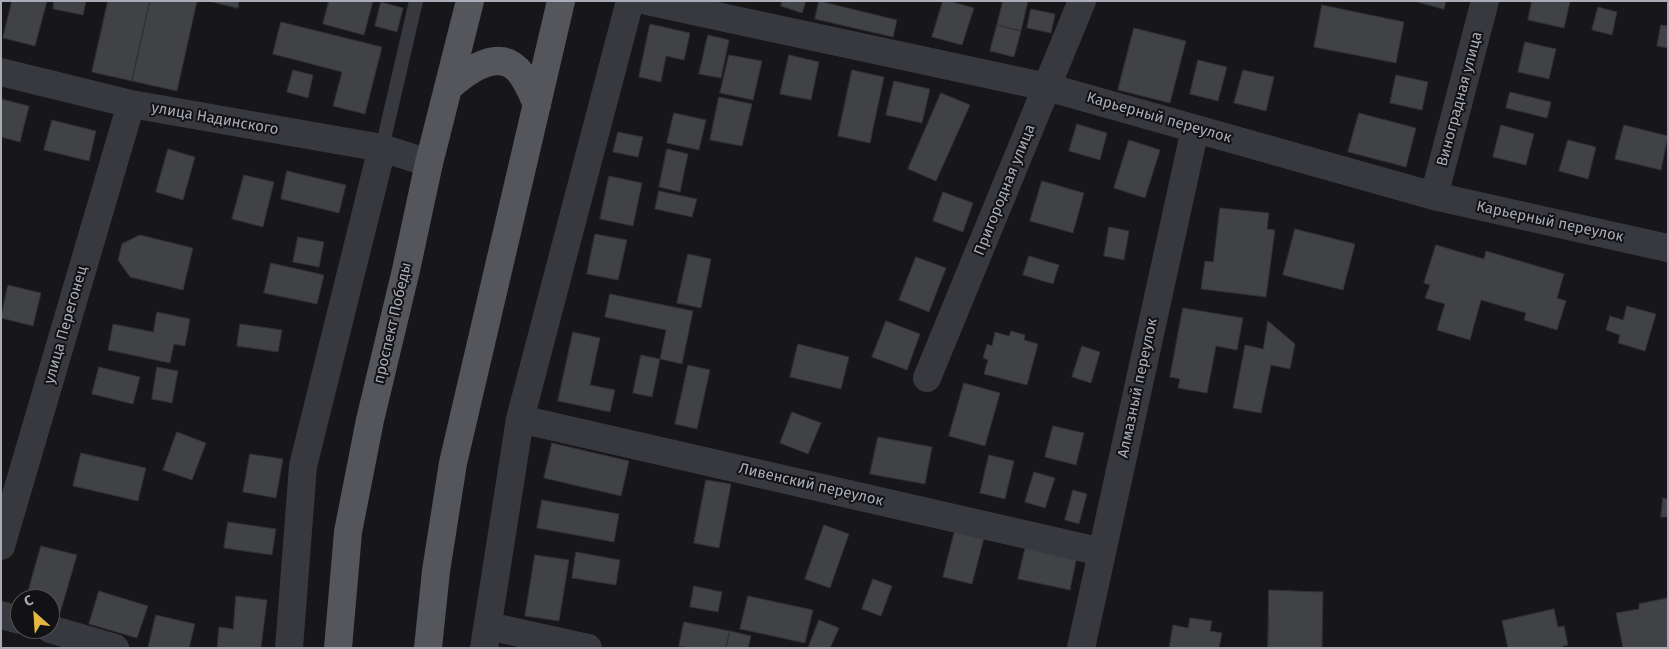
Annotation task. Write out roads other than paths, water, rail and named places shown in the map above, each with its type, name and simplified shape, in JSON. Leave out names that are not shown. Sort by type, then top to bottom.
[{"type":"main road","name":"проспект Победы","points":[[338,648],[348,532],[370,420],[406,270],[429,163],[470,1]]},
{"type":"main road","points":[[428,648],[436,571],[453,463],[561,1]]},
{"type":"main road","points":[[449,87],[464,74],[479,66],[491,61],[503,61],[517,69],[528,84],[536,105]]},
{"type":"street","points":[[588,648],[486,637],[520,419],[630,1]]},
{"type":"street","name":"Карьерный переулок","points":[[647,1],[1047,87],[1434,196],[1668,248]]},
{"type":"street","name":"Пригородная улица","points":[[927,378],[1082,1]]},
{"type":"street","name":"Виноградная улица","points":[[1434,196],[1485,1]]},
{"type":"street","name":"улица Надинского","points":[[1,72],[131,104],[382,148],[429,163]]},
{"type":"street","name":"улица Перегонец","points":[[1,546],[131,104]]},
{"type":"street","name":"Алмазный переулок","points":[[1081,648],[1195,129]]},
{"type":"street","points":[[289,648],[303,466],[382,148]]},
{"type":"street","name":"Ливенский переулок","points":[[520,419],[1102,552]]},
{"type":"street","points":[[60,632],[115,648]]},
{"type":"lane","points":[[382,148],[416,1]]}]
